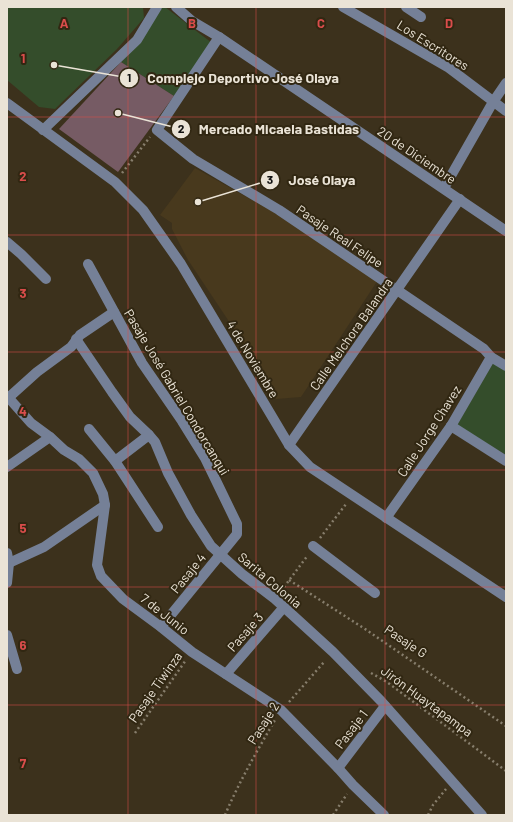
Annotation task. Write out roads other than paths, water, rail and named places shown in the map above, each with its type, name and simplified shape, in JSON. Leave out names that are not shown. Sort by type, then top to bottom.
[{"type":"street","points":[[43,130],[137,40],[157,7]]},
{"type":"street","name":"20 de Diciembre","points":[[176,7],[192,21],[219,37],[506,231]]},
{"type":"street","name":"Los Escritores","points":[[343,7],[449,68],[506,111]]},
{"type":"street","points":[[406,7],[421,17]]},
{"type":"street","name":"Pasaje Real Felipe","points":[[219,37],[157,130],[193,158],[279,210],[484,349],[491,357],[506,366]]},
{"type":"street","points":[[444,188],[493,102],[506,83]]},
{"type":"street","name":"4 de Noviembre","points":[[7,103],[114,182],[143,210],[181,264],[289,445],[310,467],[506,597]]},
{"type":"street","name":"Calle Melchora Balandra","points":[[289,445],[460,199]]},
{"type":"street","points":[[7,242],[46,279]]},
{"type":"street","name":"Pasaje José Gabriel Condorcanqui","points":[[88,264],[142,362],[205,458],[237,524],[236,534],[219,554]]},
{"type":"street","points":[[8,398],[37,372],[71,347],[76,339],[114,312]]},
{"type":"street","name":"Sarita Colonia","points":[[76,339],[126,411],[155,442],[168,473],[191,515],[211,546],[242,574],[284,607],[333,652],[385,706],[482,815]]},
{"type":"street","name":"Calle Jorge Chavez","points":[[386,518],[451,426],[491,357]]},
{"type":"street","name":"7 de Junio","points":[[8,398],[31,423],[64,450],[79,459],[93,473],[103,494],[105,505],[97,565],[101,576],[123,598],[192,652],[281,710],[384,815]]},
{"type":"street","points":[[451,426],[506,461]]},
{"type":"street","points":[[89,429],[115,461],[158,527]]},
{"type":"street","points":[[115,461],[149,435]]},
{"type":"street","points":[[7,467],[50,437]]},
{"type":"street","points":[[7,578],[8,558],[44,547],[105,505]]},
{"type":"street","points":[[313,546],[375,592]]},
{"type":"street","name":"Pasaje 4","points":[[161,627],[219,554]]},
{"type":"street","name":"Pasaje 3","points":[[226,674],[284,607]]},
{"type":"street","points":[[7,636],[17,668]]},
{"type":"street","name":"Pasaje 1","points":[[338,768],[385,706]]},
{"type":"place","name":"Complejo Deportivo José Olaya","points":[[54,65]]},
{"type":"place","name":"Mercado Micaela Bastidas","points":[[118,113]]},
{"type":"place","name":"José Olaya","points":[[198,202]]}]
